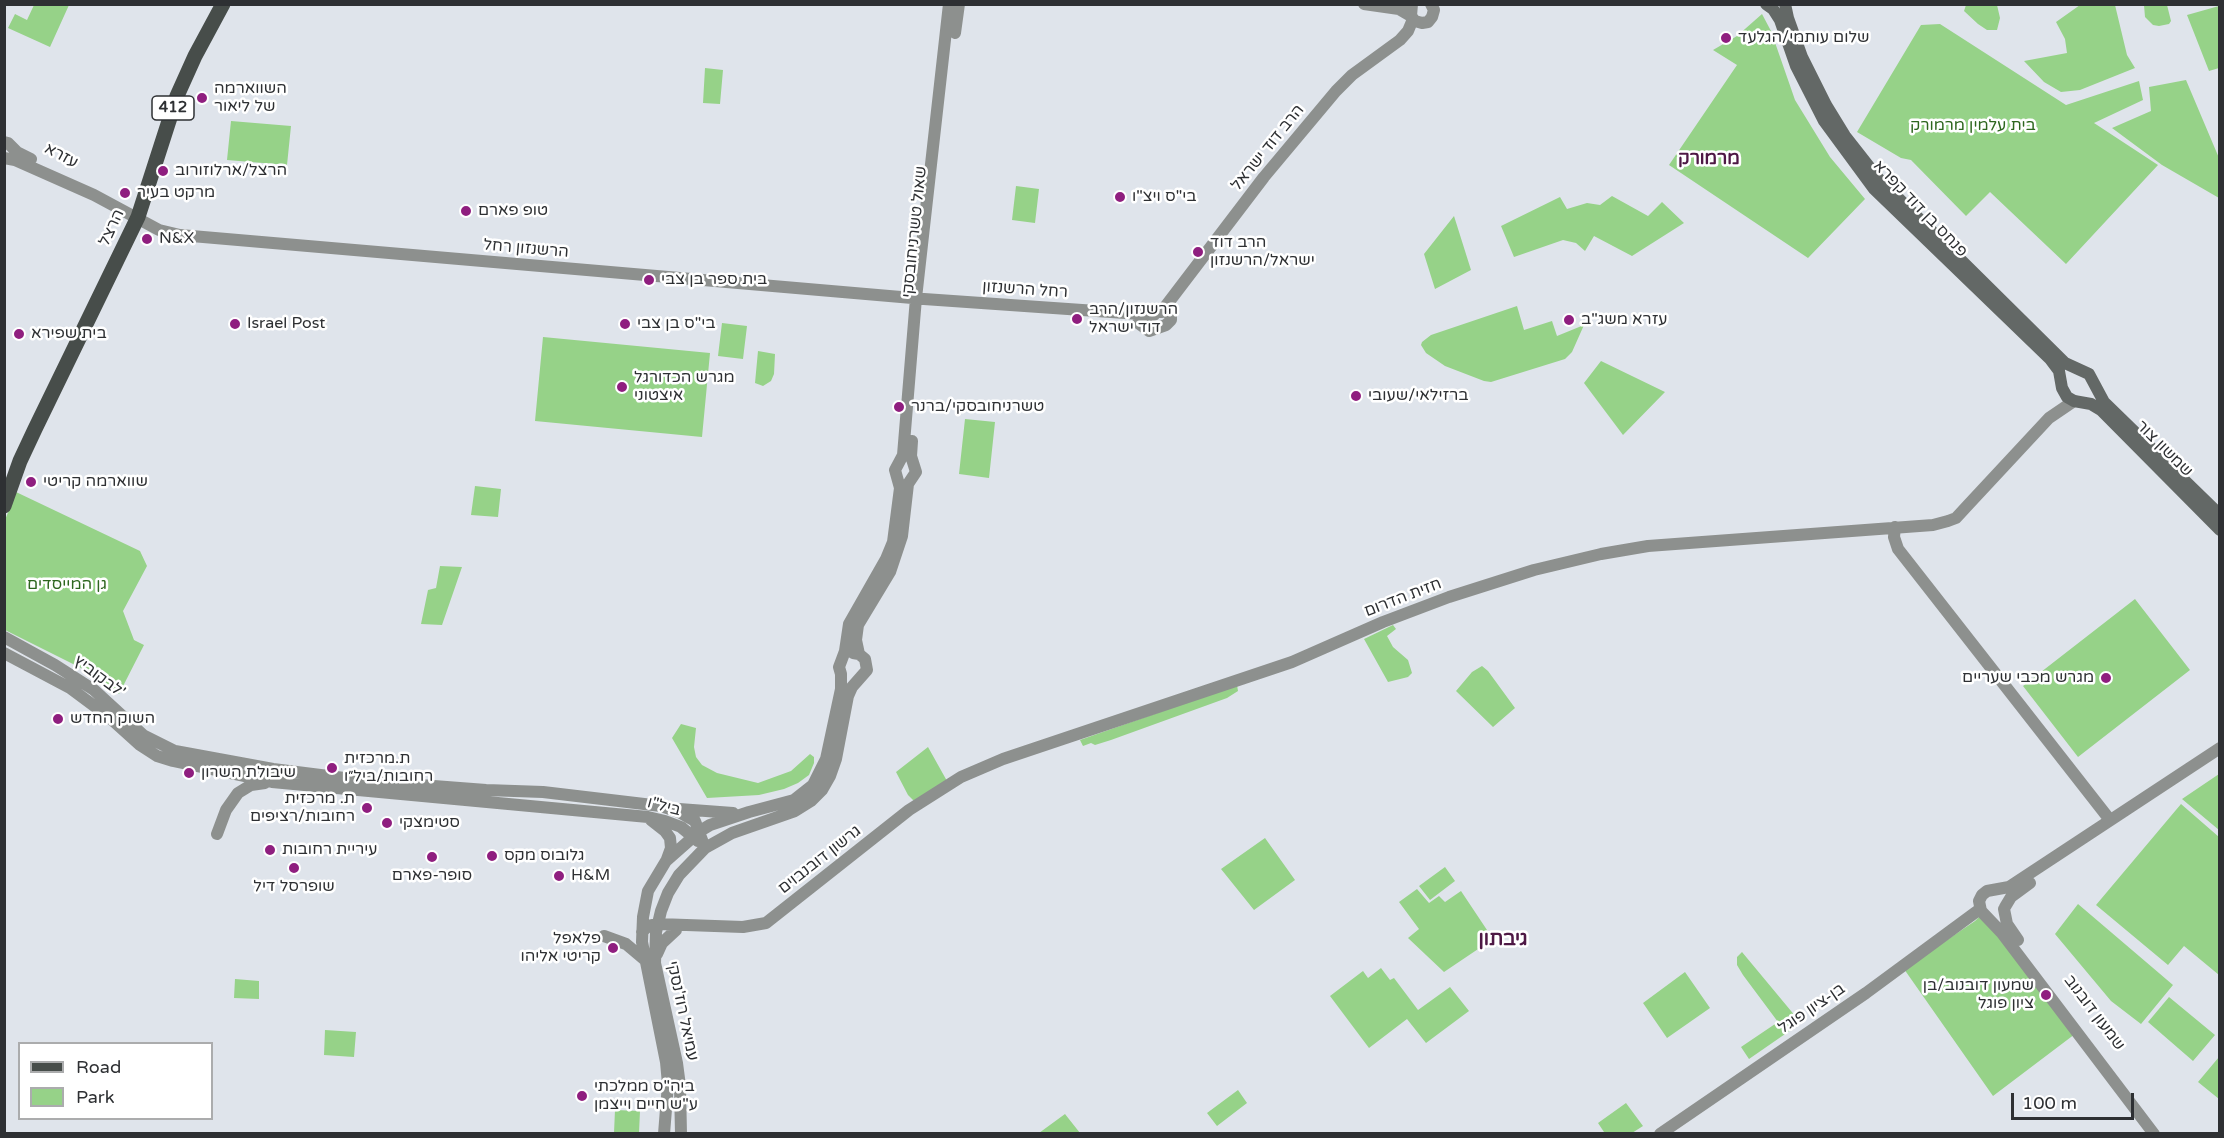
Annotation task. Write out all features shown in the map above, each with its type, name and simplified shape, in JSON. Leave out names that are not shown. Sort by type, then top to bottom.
[{"type":"main road","name":"הרצל","points":[[4,506],[20,461],[138,217],[177,96],[223,4]]},
{"type":"main road","points":[[1767,4],[1777,4]]},
{"type":"main road","name":"פנחס בן דוד קפרא","points":[[1767,4],[1780,20],[1796,66],[1816,107],[1859,170],[1888,203],[2050,359],[2059,371],[2062,386]]},
{"type":"main road","name":"פנחס בן דוד קפרא","points":[[1785,4],[1802,57],[1822,97],[1845,136],[1872,172],[2062,360],[2069,366],[2079,369]]},
{"type":"main road","points":[[2079,369],[2089,374],[2094,385],[2090,396],[2076,401],[2067,397],[2062,386],[2070,371],[2079,369]]},
{"type":"main road","name":"שמשון צור","points":[[2094,385],[2104,402],[2220,515]]},
{"type":"main road","name":"שמשון צור","points":[[2076,401],[2096,407],[2106,415],[2220,530]]},
{"type":"main road","name":"הרצל","points":[[4,485],[20,461]]},
{"type":"street","name":"שאול טשרניחובסקי","points":[[906,462],[910,452],[920,299],[949,4]]},
{"type":"street","name":"שאול טשרניחובסקי","points":[[920,299],[959,4]]},
{"type":"street","points":[[1364,4],[1412,13],[1418,23],[1425,23],[1432,17],[1434,6]]},
{"type":"street","name":"הרב דוד ישראל","points":[[1143,326],[1145,320],[1157,314],[1264,177],[1336,91],[1352,75],[1400,40],[1408,31],[1412,13]]},
{"type":"street","name":"עזרא","points":[[7,151],[22,155],[66,175],[94,195],[138,217]]},
{"type":"street","name":"הרשנזון רחל","points":[[138,217],[159,230],[180,235],[920,299]]},
{"type":"street","name":"רחל הרשנזון","points":[[920,299],[1124,315],[1157,314]]},
{"type":"street","points":[[1124,315],[1149,331],[1169,324],[1172,318],[1170,314],[1157,314]]},
{"type":"street","points":[[2049,418],[2062,386]]},
{"type":"street","points":[[2049,418],[2076,401]]},
{"type":"street","name":"חזית הדרום","points":[[945,787],[1004,759],[1293,662],[1449,597],[1534,570],[1605,553],[1648,546],[1933,525],[1956,518],[2049,418]]},
{"type":"street","points":[[666,861],[696,833],[710,825],[794,800],[813,785],[826,759],[841,689],[840,663],[844,656],[851,618],[886,559],[893,542],[900,488],[904,478],[916,471],[906,462],[895,470],[904,478]]},
{"type":"street","points":[[859,654],[856,630],[890,572],[902,536],[904,478]]},
{"type":"street","points":[[1895,527],[1894,537],[1898,549],[2110,820]]},
{"type":"street","name":"לבקוביץ'","points":[[4,637],[94,690],[138,730],[151,740],[168,748]]},
{"type":"street","name":"לבקוביץ'","points":[[4,653],[70,688],[109,717],[140,746],[157,756]]},
{"type":"street","points":[[657,928],[664,902],[679,875],[705,848],[732,833],[795,811],[817,795],[826,783],[833,769],[848,696],[865,673],[867,666],[865,659],[859,654],[851,653],[844,656]]},
{"type":"street","points":[[842,674],[850,680],[859,679]]},
{"type":"street","name":"ביל\"ו","points":[[168,748],[194,756],[368,781],[535,792],[664,807],[695,821],[696,833],[705,848]]},
{"type":"street","points":[[2220,748],[2009,887],[1996,891],[1989,890],[1979,900],[1984,912],[1996,916],[2019,890],[2220,758]]},
{"type":"street","name":"ביל\"ו","points":[[157,756],[272,782],[648,818],[672,823],[696,833]]},
{"type":"street","points":[[217,834],[226,810],[241,790],[251,785],[272,782]]},
{"type":"street","name":"גרשון דובנבוים","points":[[642,932],[657,928],[754,926],[770,920],[909,810],[945,787]]},
{"type":"street","points":[[664,807],[713,813],[749,812]]},
{"type":"street","points":[[642,932],[648,891],[671,848],[670,838],[661,827],[648,818]]},
{"type":"street","points":[[1996,891],[2004,897],[2005,908]]},
{"type":"street","points":[[604,936],[626,944],[650,964],[659,947],[679,927],[664,902]]},
{"type":"street","name":"שמעון דובנוב","points":[[2005,908],[2007,924],[2011,932],[2163,1134]]},
{"type":"street","name":"שמעון דובנוב","points":[[1984,912],[2154,1134]]},
{"type":"street","name":"בן-ציון פוגל","points":[[1660,1134],[1984,912]]},
{"type":"street","name":"עמיאל רוז'נסקי","points":[[657,928],[654,956],[650,964],[668,1084],[664,1134]]},
{"type":"street","name":"עמיאל רוז'נסקי","points":[[642,932],[677,1063],[681,1134]]},
{"type":"green space","points":[[34,5],[69,5],[50,47],[8,28],[15,14],[27,20]]},
{"type":"green space","points":[[1966,5],[1997,5],[2000,18],[1997,30],[1987,30],[1978,24],[1964,11]]},
{"type":"green space","points":[[2080,5],[2115,5],[2127,55],[2135,68],[2080,90],[2061,92],[2044,82],[2024,61],[2067,53],[2065,39],[2056,22]]},
{"type":"green space","points":[[2144,5],[2167,5],[2171,21],[2169,24],[2153,25],[2145,17]]},
{"type":"green space","points":[[2219,6],[2219,68],[2209,71],[2187,15]]},
{"type":"green space","points":[[1762,14],[1771,31],[1795,100],[1830,157],[1865,199],[1808,258],[1669,165],[1737,65],[1713,50],[1737,36]]},
{"type":"green space","name":"בית עלמין מרמורק","points":[[1940,24],[2066,105],[2139,81],[2143,100],[2094,123],[2158,165],[2066,264],[1990,192],[1966,216],[1911,160],[1901,158],[1857,132],[1921,25]]},
{"type":"green space","points":[[705,68],[723,70],[720,104],[703,103]]},
{"type":"green space","points":[[2186,80],[2219,158],[2219,198],[2162,165],[2112,128],[2151,111],[2149,87]]},
{"type":"green space","points":[[231,121],[291,126],[287,165],[227,160]]},
{"type":"green space","points":[[1016,186],[1039,189],[1035,223],[1012,220]]},
{"type":"green space","points":[[1612,196],[1648,216],[1662,202],[1684,223],[1632,256],[1594,236],[1585,251],[1576,243],[1563,240],[1514,257],[1501,226],[1560,197],[1567,209],[1587,203],[1600,205]]},
{"type":"green space","points":[[1454,216],[1471,270],[1435,289],[1424,254]]},
{"type":"green space","points":[[1517,306],[1524,330],[1552,321],[1557,336],[1584,325],[1572,352],[1565,359],[1491,382],[1445,366],[1426,353],[1421,345],[1431,335]]},
{"type":"green space","points":[[722,323],[747,326],[743,359],[718,356]]},
{"type":"green space","name":"מגרש הכדורגל איצטוני","points":[[543,337],[710,353],[702,437],[535,421]]},
{"type":"green space","points":[[758,351],[775,354],[774,374],[771,381],[763,386],[755,383]]},
{"type":"green space","points":[[1601,361],[1665,392],[1623,435],[1584,383]]},
{"type":"green space","points":[[965,419],[995,422],[989,478],[959,474]]},
{"type":"green space","points":[[475,486],[501,489],[498,517],[471,515]]},
{"type":"green space","name":"גן המייסדים","points":[[16,492],[140,551],[147,566],[123,611],[134,640],[144,645],[119,694],[83,669],[5,630],[5,520]]},
{"type":"green space","points":[[440,566],[462,567],[442,625],[421,624],[428,590],[436,588]]},
{"type":"green space","name":"מגרש מכבי שעריים","points":[[2135,599],[2190,670],[2078,757],[2023,686]]},
{"type":"green space","points":[[1393,625],[1396,629],[1387,636],[1393,647],[1408,660],[1412,673],[1408,677],[1388,682],[1364,639]]},
{"type":"green space","points":[[1482,666],[1515,708],[1493,727],[1456,691],[1472,672]]},
{"type":"green space","points":[[1237,685],[1238,691],[1227,698],[1111,740],[1083,746],[1080,740]]},
{"type":"green space","points":[[681,724],[696,728],[694,747],[696,757],[702,765],[717,773],[758,783],[791,771],[810,754],[814,757],[814,763],[809,775],[784,789],[759,795],[707,798],[672,738]]},
{"type":"green space","points":[[928,747],[947,781],[916,803],[908,795],[896,772]]},
{"type":"green space","points":[[2219,774],[2219,830],[2182,799]]},
{"type":"green space","points":[[2181,804],[2219,837],[2219,975],[2184,946],[2168,965],[2096,905]]},
{"type":"green space","points":[[1265,838],[1295,880],[1254,910],[1221,869]]},
{"type":"green space","points":[[1445,867],[1455,881],[1430,900],[1419,886]]},
{"type":"green space","points":[[1417,889],[1429,903],[1439,896],[1445,902],[1461,891],[1493,939],[1444,972],[1408,938],[1419,929],[1399,902]]},
{"type":"green space","points":[[2078,904],[2173,985],[2141,1024],[2111,1001],[2055,934]]},
{"type":"green space","points":[[1981,915],[2075,1034],[1993,1096],[1904,969]]},
{"type":"green space","points":[[1742,952],[1801,1023],[1749,1059],[1741,1047],[1778,1022],[1737,965],[1737,957]]},
{"type":"green space","points":[[1381,968],[1390,980],[1394,978],[1418,1010],[1450,987],[1469,1011],[1426,1043],[1407,1019],[1369,1048],[1330,996],[1363,971],[1368,978]]},
{"type":"green space","points":[[1685,972],[1710,1008],[1667,1038],[1643,1003]]},
{"type":"green space","points":[[235,979],[259,981],[259,999],[234,998]]},
{"type":"green space","points":[[2169,997],[2215,1035],[2193,1061],[2148,1022]]},
{"type":"green space","points":[[325,1030],[356,1032],[354,1057],[324,1055]]},
{"type":"green space","points":[[2219,1057],[2219,1099],[2198,1082]]},
{"type":"green space","points":[[1238,1090],[1247,1103],[1217,1126],[1207,1113]]},
{"type":"green space","points":[[1626,1103],[1643,1126],[1632,1133],[1602,1133],[1604,1132],[1598,1123]]},
{"type":"green space","points":[[615,1110],[640,1111],[639,1133],[614,1133]]},
{"type":"green space","points":[[1065,1114],[1080,1133],[1039,1133]]},
{"type":"place","name":"שלום עותמי/הגלעד","points":[[1726,38]]},
{"type":"place","name":"השווארמה של ליאור","points":[[202,98]]},
{"type":"place","name":"הרצל/ארלוזורוב","points":[[163,171]]},
{"type":"place","name":"מרקט בעיר","points":[[125,193]]},
{"type":"place","name":"בי\"ס ויצ\"ו","points":[[1120,197]]},
{"type":"place","name":"טופ פארם","points":[[466,211]]},
{"type":"place","name":"N&X","points":[[147,239]]},
{"type":"place","name":"הרב דוד ישראל/הרשנזון","points":[[1198,252]]},
{"type":"place","name":"בית ספר בן צבי","points":[[649,280]]},
{"type":"place","name":"הרשנזון/הרב דוד ישראל","points":[[1077,319]]},
{"type":"place","name":"עזרא משג\"ב","points":[[1569,320]]},
{"type":"place","name":"Israel Post","points":[[235,324]]},
{"type":"place","name":"בי\"ס בן צבי","points":[[625,324]]},
{"type":"place","name":"בית שפירא","points":[[19,334]]},
{"type":"place","name":"מגרש הכדורגל איצטוני","points":[[622,387]]},
{"type":"place","name":"ברזילאי/שעובי","points":[[1356,396]]},
{"type":"place","name":"טשרניחובסקי/ברנר","points":[[899,407]]},
{"type":"place","name":"שווארמה קריטי","points":[[31,482]]},
{"type":"place","name":"מגרש מכבי שעריים","points":[[2106,678]]},
{"type":"place","name":"השוק החדש","points":[[58,719]]},
{"type":"place","name":"ת.מרכזית רחובות/ביל״ו","points":[[332,768]]},
{"type":"place","name":"שיבולת השרון","points":[[189,773]]},
{"type":"place","name":"ת. מרכזית רחובות/רציפים","points":[[367,808]]},
{"type":"place","name":"סטימצקי","points":[[387,823]]},
{"type":"place","name":"עיריית רחובות","points":[[270,850]]},
{"type":"place","name":"גלובוס מקס","points":[[492,856]]},
{"type":"place","name":"סופר-פארם","points":[[432,857]]},
{"type":"place","name":"שופרסל דיל","points":[[294,868]]},
{"type":"place","name":"H&M","points":[[559,876]]},
{"type":"place","name":"פלאפל קריטי אליהו","points":[[613,948]]},
{"type":"place","name":"שמעון דובנוב/בן ציון פוגל","points":[[2046,995]]},
{"type":"place","name":"ביה\"ס ממלכתי ע\"ש חיים וייצמן","points":[[582,1096]]},
{"type":"district","name":"מרמורק","points":[[1709,159]]},
{"type":"district","name":"גיבתון","points":[[1503,940]]}]
